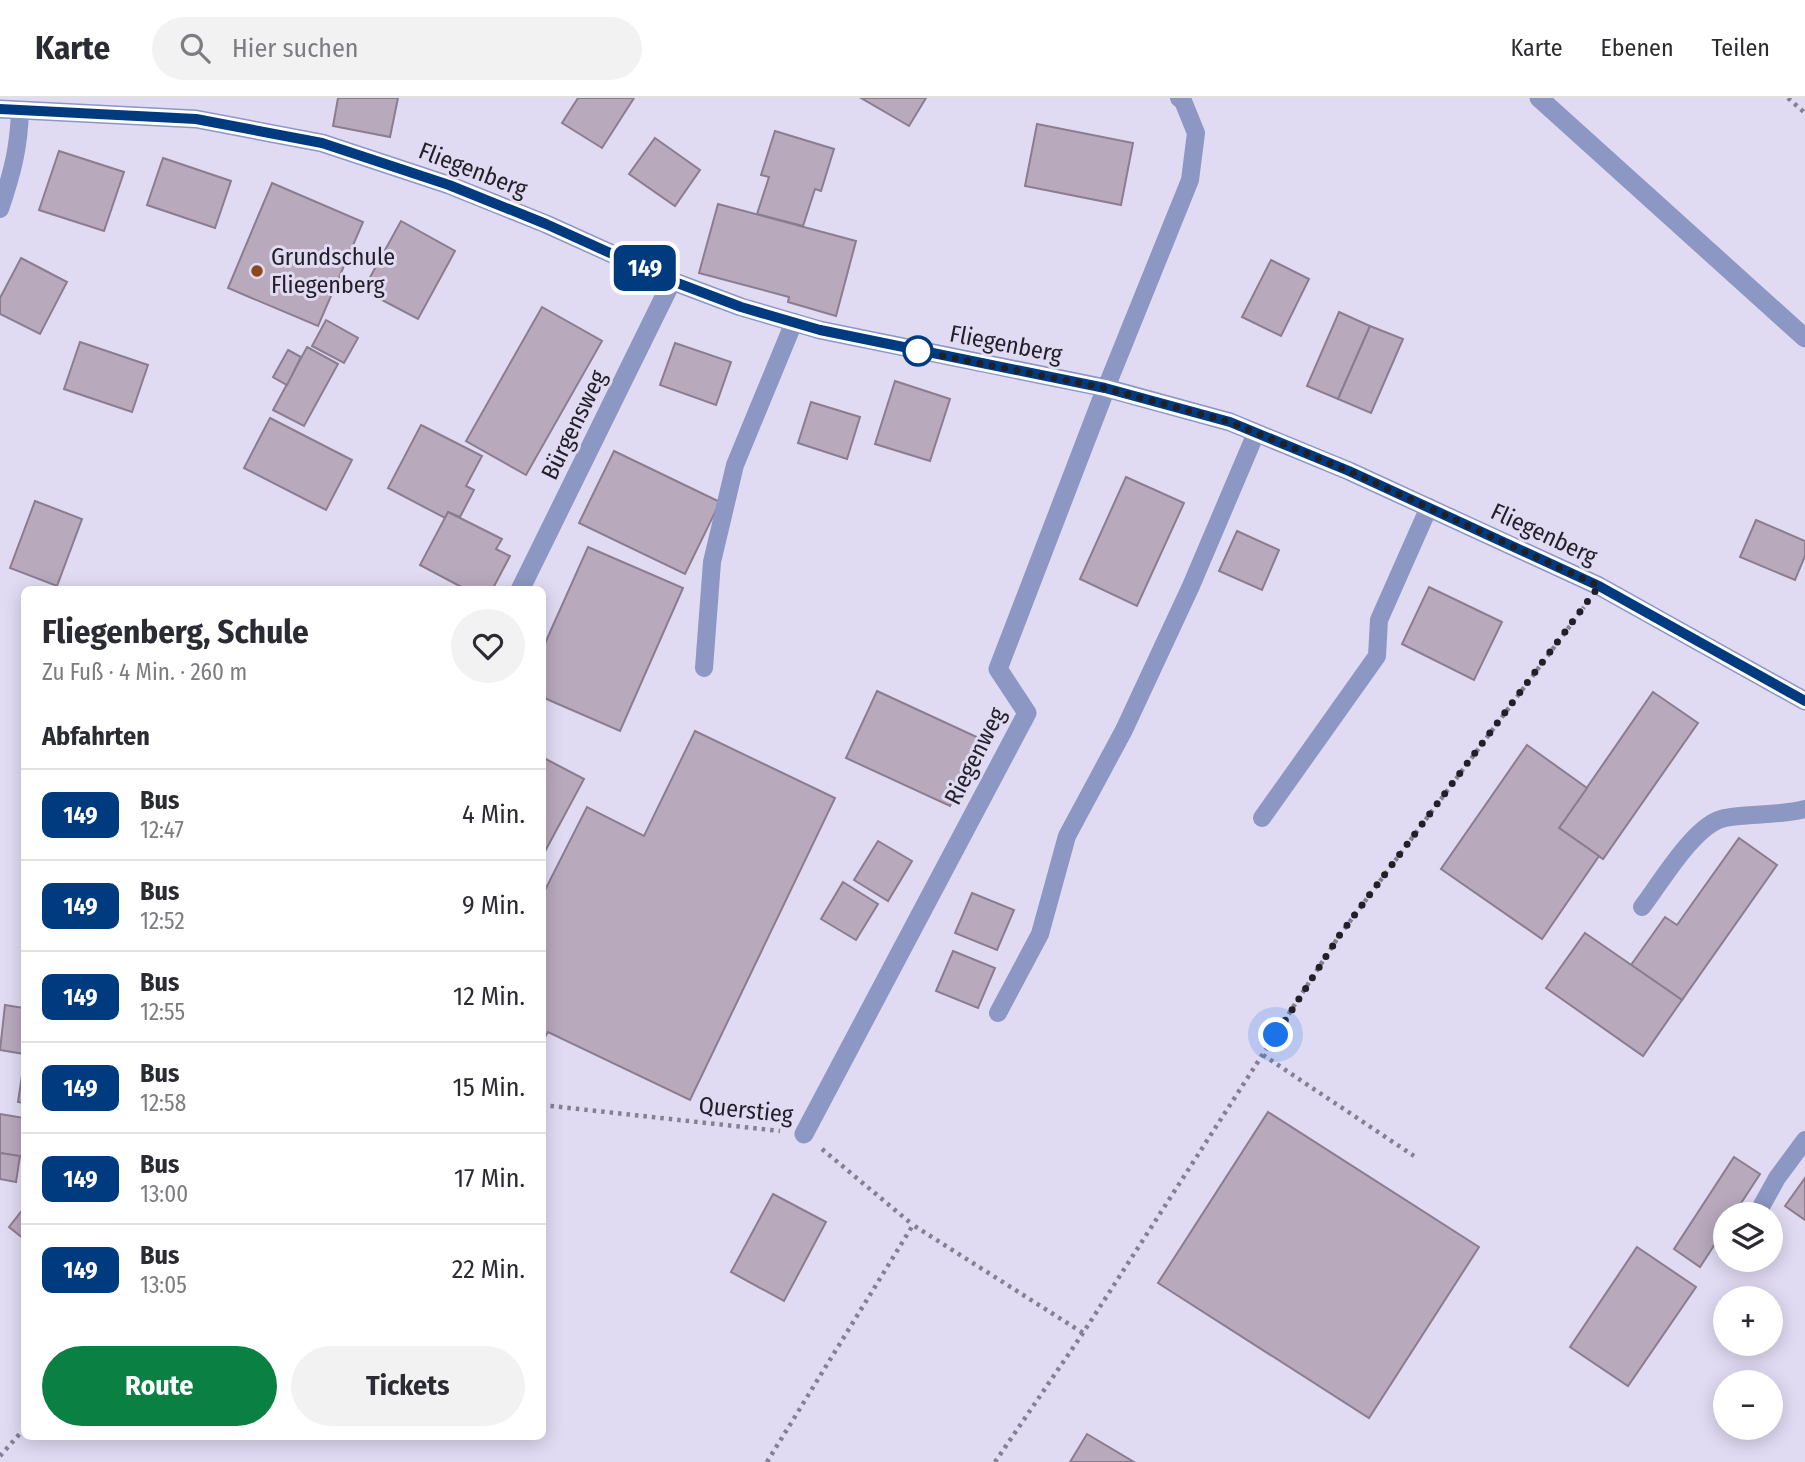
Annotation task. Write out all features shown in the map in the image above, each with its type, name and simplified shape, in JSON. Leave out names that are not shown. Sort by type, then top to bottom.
[{"type":"street","points":[[1539,98],[1805,338]]},
{"type":"street","name":"Fliegenberg","points":[[0,109],[20,110],[50,105],[196,119],[322,143],[449,185],[546,224],[672,281],[741,307],[820,330],[1105,388],[1230,422],[1349,471],[1599,586],[1805,701]]},
{"type":"street","name":"Bürgensweg","points":[[522,586],[672,281]]},
{"type":"street","name":"Riegenweg","points":[[804,1134],[1027,713],[998,669],[1105,388]]},
{"type":"lane","points":[[1105,388],[1190,180],[1196,134],[1183,101],[1179,98]]},
{"type":"lane","points":[[0,209],[16,161],[20,110]]},
{"type":"lane","points":[[704,668],[712,562],[735,465],[794,322]]},
{"type":"lane","points":[[998,1013],[1040,934],[1067,836],[1129,718],[1191,586],[1256,433]]},
{"type":"lane","points":[[1262,818],[1377,656],[1379,620],[1429,507]]},
{"type":"lane","points":[[1642,907],[1699,832],[1722,818],[1791,813],[1805,809]]},
{"type":"lane","points":[[1764,1202],[1777,1178],[1805,1140]]},
{"type":"path","points":[[1787,98],[1805,113]]},
{"type":"path","points":[[995,1462],[1083,1334],[1339,936],[1599,586]]},
{"type":"path","points":[[1263,1055],[1414,1156]]},
{"type":"path","name":"Querstieg","points":[[546,1105],[804,1134],[913,1225],[1083,1334]]},
{"type":"path","points":[[767,1462],[913,1225]]},
{"type":"path","points":[[0,1456],[21,1432]]},
{"type":"building","points":[[338,98],[398,98],[390,137],[333,126]]},
{"type":"building","points":[[578,98],[634,98],[602,148],[562,123]]},
{"type":"building","points":[[861,98],[926,98],[909,126]]},
{"type":"building","points":[[1037,124],[1133,143],[1121,205],[1025,186]]},
{"type":"building","points":[[775,131],[834,149],[821,191],[815,189],[803,226],[757,214],[769,177],[761,175]]},
{"type":"building","points":[[655,138],[700,170],[675,206],[629,174]]},
{"type":"building","points":[[59,151],[124,172],[104,231],[39,210]]},
{"type":"building","points":[[163,158],[231,181],[215,228],[147,205]]},
{"type":"building","points":[[272,183],[363,222],[318,326],[228,288]]},
{"type":"building","points":[[718,204],[856,241],[836,316],[788,302],[789,297],[699,273]]},
{"type":"building","points":[[401,221],[455,251],[418,319],[363,290]]},
{"type":"building","points":[[21,258],[67,282],[40,334],[0,314],[0,298]]},
{"type":"building","points":[[1271,260],[1309,279],[1281,336],[1242,317]]},
{"type":"building","points":[[542,307],[602,341],[526,475],[466,441]]},
{"type":"building","points":[[1339,312],[1370,326],[1338,399],[1307,386]]},
{"type":"building","points":[[326,320],[358,338],[344,363],[312,346]]},
{"type":"building","points":[[1370,326],[1403,339],[1371,413],[1338,399]]},
{"type":"building","points":[[80,342],[148,365],[132,412],[64,389]]},
{"type":"building","points":[[675,343],[731,362],[716,405],[660,385]]},
{"type":"building","points":[[307,347],[338,364],[304,426],[273,410]]},
{"type":"building","points":[[288,350],[301,357],[287,385],[273,377]]},
{"type":"building","points":[[895,381],[950,399],[930,461],[875,444]]},
{"type":"building","points":[[811,402],[860,417],[847,459],[798,443]]},
{"type":"building","points":[[270,418],[352,460],[326,510],[244,468]]},
{"type":"building","points":[[421,425],[482,456],[466,486],[474,490],[460,517],[448,512],[445,518],[388,488]]},
{"type":"building","points":[[614,451],[720,502],[685,574],[579,523]]},
{"type":"building","points":[[1126,477],[1184,503],[1137,606],[1080,579]]},
{"type":"building","points":[[35,501],[82,519],[57,586],[10,568]]},
{"type":"building","points":[[448,512],[502,539],[496,549],[510,556],[494,586],[459,586],[420,565]]},
{"type":"building","points":[[1756,520],[1805,541],[1805,556],[1795,580],[1740,557]]},
{"type":"building","points":[[1237,531],[1279,550],[1262,590],[1219,571]]},
{"type":"building","points":[[588,547],[683,588],[620,731],[546,699],[546,641]]},
{"type":"building","points":[[1429,587],[1502,622],[1474,680],[1402,644]]},
{"type":"building","points":[[877,691],[981,739],[950,806],[846,758]]},
{"type":"building","points":[[1653,692],[1698,723],[1603,859],[1559,828]]},
{"type":"building","points":[[695,731],[835,798],[690,1100],[548,1032],[546,1035],[546,888],[587,807],[644,836]]},
{"type":"building","points":[[1527,745],[1587,788],[1559,828],[1599,856],[1542,939],[1441,869]]},
{"type":"building","points":[[546,759],[584,779],[546,850]]},
{"type":"building","points":[[1739,838],[1777,865],[1682,1000],[1631,965],[1665,917],[1677,925]]},
{"type":"building","points":[[878,841],[912,861],[888,901],[854,880]]},
{"type":"building","points":[[843,882],[878,904],[856,940],[821,919]]},
{"type":"building","points":[[972,893],[1014,910],[997,950],[955,933]]},
{"type":"building","points":[[1585,933],[1682,1000],[1643,1056],[1546,988]]},
{"type":"building","points":[[953,951],[995,968],[978,1008],[936,991]]},
{"type":"building","points":[[5,1005],[21,1008],[21,1054],[0,1050]]},
{"type":"building","points":[[21,1082],[21,1102],[18,1102]]},
{"type":"building","points":[[1268,1112],[1479,1247],[1369,1418],[1158,1283]]},
{"type":"building","points":[[0,1114],[21,1118],[21,1156],[0,1153]]},
{"type":"building","points":[[0,1153],[20,1156],[16,1182],[0,1179]]},
{"type":"building","points":[[1734,1157],[1760,1174],[1742,1202],[1713,1202],[1713,1247],[1700,1267],[1674,1249]]},
{"type":"building","points":[[1805,1178],[1805,1220],[1785,1206]]},
{"type":"building","points":[[773,1194],[826,1222],[784,1301],[731,1272]]},
{"type":"building","points":[[21,1212],[21,1237],[9,1227]]},
{"type":"building","points":[[1637,1247],[1696,1287],[1628,1386],[1570,1347]]},
{"type":"building","points":[[1087,1434],[1134,1462],[1070,1462]]},
{"type":"bus line","name":"149","points":[[0,109],[196,119],[322,143],[449,185],[546,224],[672,281],[741,307],[820,330],[1105,388],[1230,422],[1349,471],[1599,586],[1805,701]]},
{"type":"place","name":"Grundschule Fliegenberg","points":[[257,271]]},
{"type":"route","points":[[918,351],[1105,388],[1230,422],[1349,471],[1599,586],[1339,936],[1276,1035]]}]
